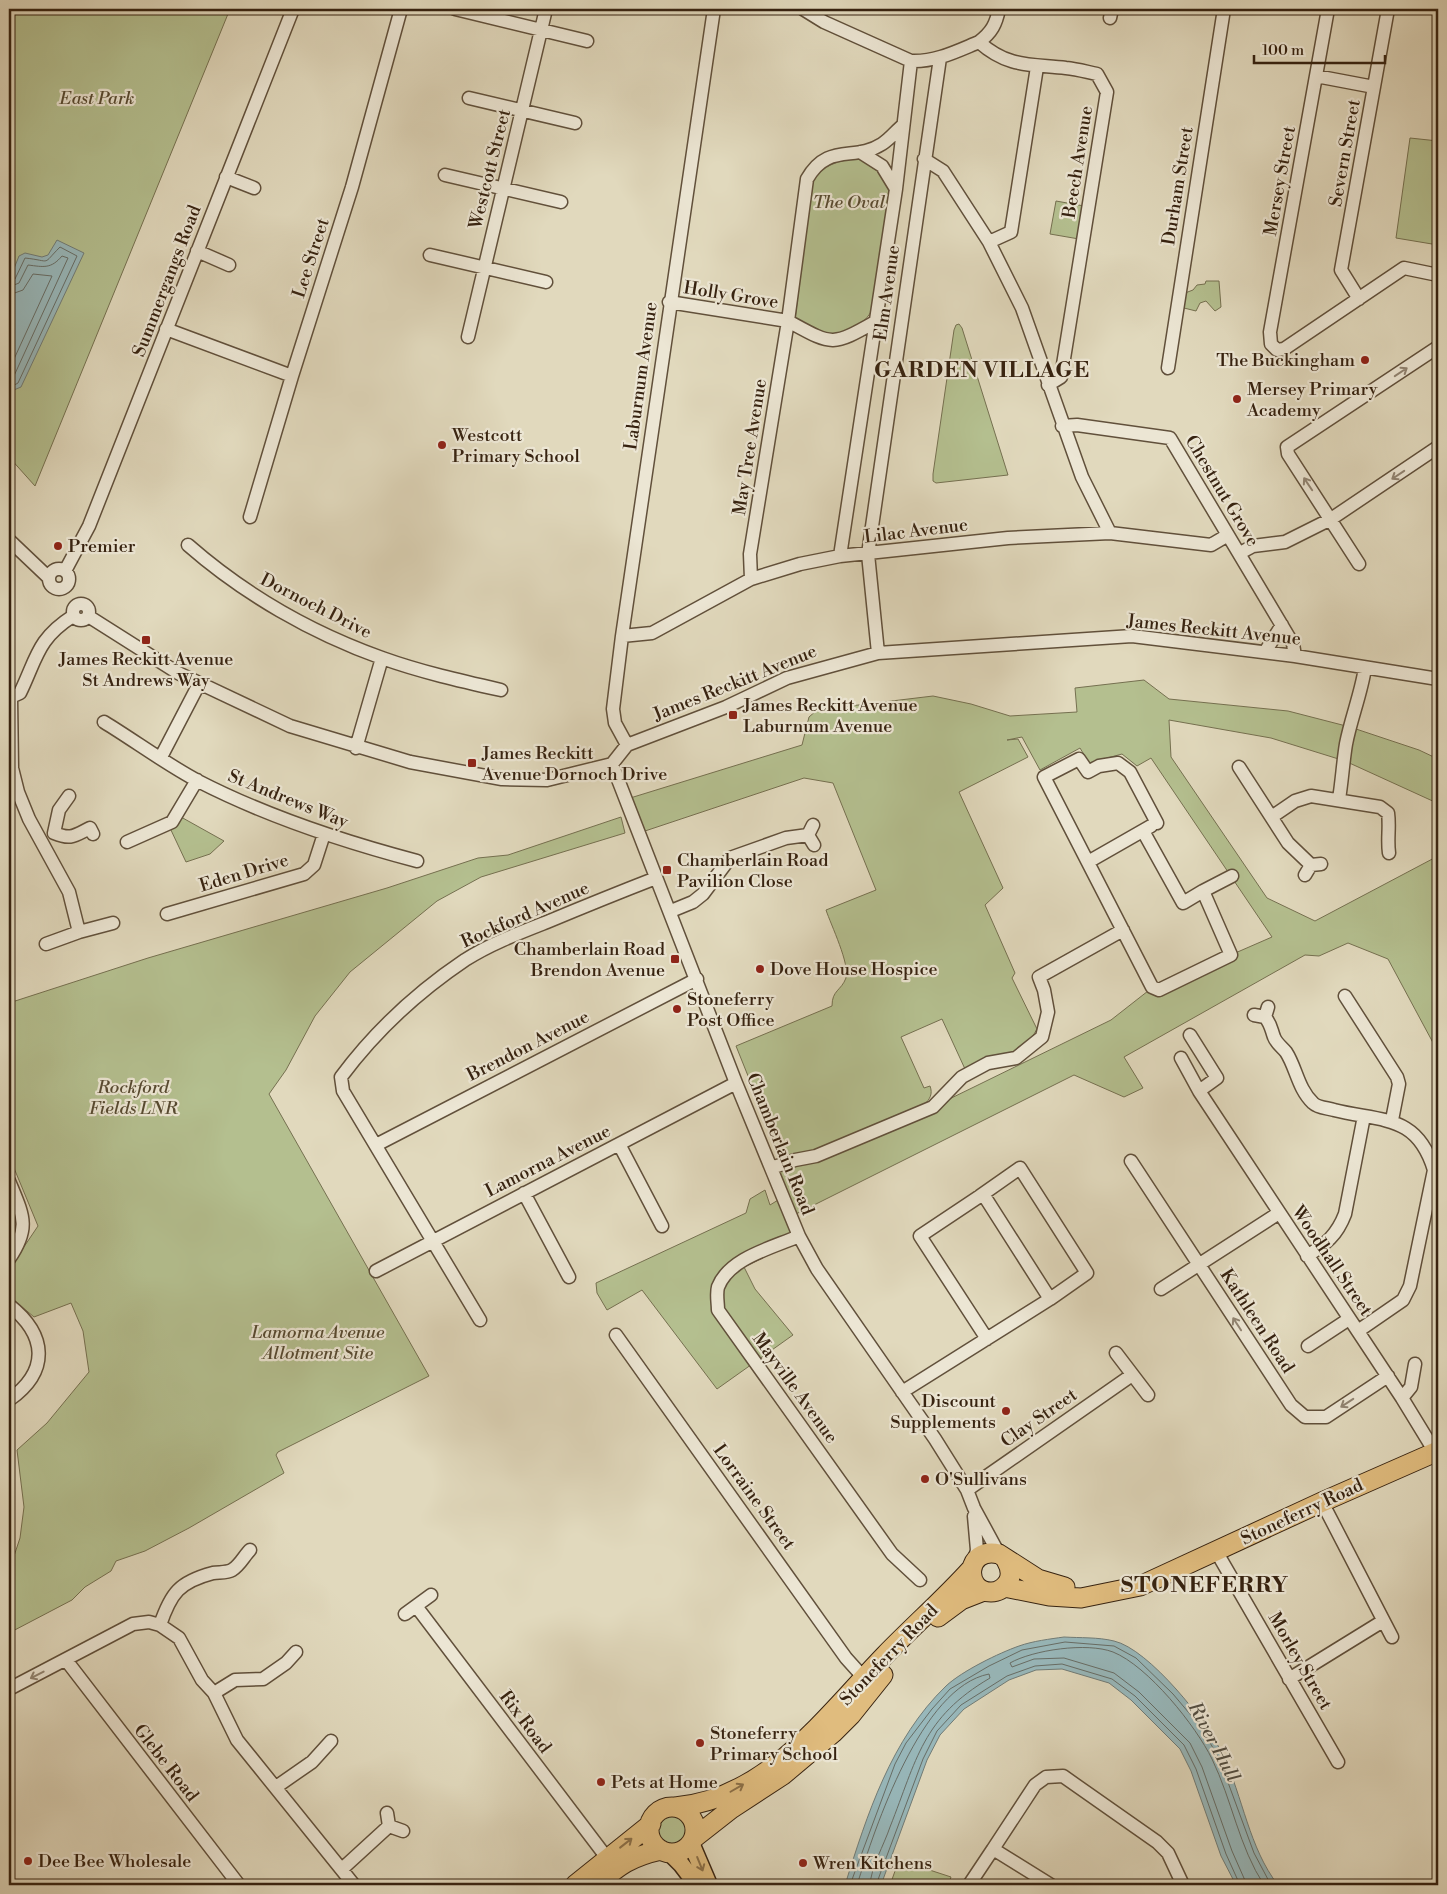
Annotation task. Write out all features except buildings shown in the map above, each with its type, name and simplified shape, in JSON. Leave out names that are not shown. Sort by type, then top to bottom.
[{"type":"highway","name":"Stoneferry Road","points":[[1004,1587],[1049,1596],[1081,1598],[1125,1590],[1166,1574],[1436,1451]]},
{"type":"highway","points":[[985,1553],[1002,1557],[1009,1565],[1010,1577],[1004,1587],[994,1592],[984,1591],[974,1582],[973,1565],[985,1553]]},
{"type":"highway","name":"Stoneferry Road","points":[[1002,1557],[1038,1579],[1062,1587],[1104,1586],[1166,1574]]},
{"type":"highway","name":"Stoneferry Road","points":[[675,1807],[694,1806],[721,1797],[767,1770],[810,1737],[973,1565]]},
{"type":"highway","name":"Stoneferry Road","points":[[693,1840],[715,1820],[768,1786],[805,1758],[851,1715],[880,1678],[936,1619],[961,1600],[984,1591]]},
{"type":"highway","points":[[575,1885],[650,1824],[658,1812],[675,1807],[692,1818],[694,1824],[693,1840],[682,1851],[665,1851],[638,1855],[626,1861],[596,1885]]},
{"type":"highway","points":[[650,1824],[651,1839],[665,1851]]},
{"type":"main road","points":[[693,1840],[710,1885]]},
{"type":"main road","points":[[665,1851],[681,1864],[697,1885]]},
{"type":"street","name":"Summergangs Road","points":[[68,568],[89,526],[293,9]]},
{"type":"street","name":"Lee Street","points":[[250,517],[292,376],[352,187],[401,9]]},
{"type":"street","points":[[455,9],[587,41]]},
{"type":"street","name":"Westcott Street","points":[[468,337],[546,9]]},
{"type":"street","name":"Laburnum Avenue","points":[[627,745],[615,723],[613,709],[669,302],[714,9]]},
{"type":"street","points":[[803,9],[824,22],[911,61],[940,58],[980,42],[989,35],[996,24],[999,9]]},
{"type":"street","name":"Durham Street","points":[[1168,368],[1224,9]]},
{"type":"street","name":"Mersey Street","points":[[1328,9],[1270,332],[1271,344],[1277,350],[1284,349],[1359,298]]},
{"type":"street","name":"Severn Street","points":[[1359,298],[1342,270],[1388,9]]},
{"type":"street","name":"Beech Avenue","points":[[980,42],[998,56],[1020,65],[1066,68],[1097,74],[1107,92],[1060,377],[1048,385]]},
{"type":"street","name":"Elm Avenue","points":[[878,653],[868,554],[940,58]]},
{"type":"street","name":"Elm Avenue","points":[[840,556],[896,189],[911,61]]},
{"type":"street","points":[[989,242],[1011,232],[1038,67]]},
{"type":"street","points":[[1316,76],[1374,87]]},
{"type":"street","points":[[469,98],[575,123]]},
{"type":"street","points":[[875,322],[845,340],[824,340],[788,321],[807,179],[814,166],[834,155],[860,152],[882,144],[903,125]]},
{"type":"street","points":[[860,152],[882,166],[896,189]]},
{"type":"street","points":[[924,159],[943,171],[989,242],[1022,308],[1062,426],[1082,477],[1110,533]]},
{"type":"street","points":[[445,175],[561,202]]},
{"type":"street","points":[[226,177],[254,188]]},
{"type":"street","points":[[196,251],[229,265]]},
{"type":"street","points":[[430,255],[546,282]]},
{"type":"street","points":[[1359,298],[1404,268],[1438,275]]},
{"type":"street","name":"Holly Grove","points":[[669,302],[788,321]]},
{"type":"street","name":"May Tree Avenue","points":[[751,579],[750,554],[788,321]]},
{"type":"street","points":[[166,329],[292,376]]},
{"type":"street","points":[[1359,564],[1288,454],[1287,447],[1438,347]]},
{"type":"street","name":"Chestnut Grove","points":[[1062,426],[1077,425],[1170,438],[1293,644],[1295,656]]},
{"type":"street","points":[[1240,553],[1252,546],[1284,542],[1331,519],[1438,447]]},
{"type":"street","name":"Lilac Avenue","points":[[622,636],[652,633],[751,579],[800,564],[840,556],[1008,538],[1110,533],[1211,545],[1228,535]]},
{"type":"street","points":[[9,540],[44,574],[52,587],[64,588]]},
{"type":"street","name":"Dornoch Drive","points":[[188,545],[219,572],[260,600],[382,658],[494,692]]},
{"type":"street","points":[[44,574],[68,568],[69,579],[64,588]]},
{"type":"street","points":[[64,588],[76,608]]},
{"type":"street","points":[[79,932],[69,892],[40,840],[18,792],[12,768],[10,697],[20,693],[43,641],[76,608],[88,608],[88,616],[199,684],[290,726],[356,748],[410,762],[502,780],[547,780],[612,764],[627,745]]},
{"type":"street","points":[[1265,652],[1282,625]]},
{"type":"street","name":"James Reckitt Avenue","points":[[627,745],[726,706],[787,678],[878,653],[1132,636],[1295,656],[1438,679]]},
{"type":"street","name":"Dornoch Drive","points":[[356,748],[382,658]]},
{"type":"street","points":[[1339,799],[1346,746],[1353,713],[1361,694],[1366,668]]},
{"type":"street","points":[[161,757],[199,684]]},
{"type":"street","name":"St Andrews Way","points":[[104,722],[197,780],[264,813],[410,863]]},
{"type":"street","points":[[1088,862],[1160,821],[1124,765],[1112,763],[1088,772],[1079,758],[1044,777],[1152,987],[1159,990],[1231,955],[1203,891]]},
{"type":"street","name":"Chamberlain Road","points":[[612,764],[656,878],[671,911],[736,1083],[799,1236],[817,1269],[935,1439],[967,1490],[974,1508],[1002,1557]]},
{"type":"street","points":[[1238,765],[1288,843],[1313,868]]},
{"type":"street","points":[[130,837],[172,822],[197,780]]},
{"type":"street","points":[[59,831],[59,810],[69,796]]},
{"type":"street","points":[[1272,816],[1295,801],[1311,796],[1380,807],[1388,813],[1390,826],[1387,839],[1390,856]]},
{"type":"street","points":[[59,831],[72,837],[90,828],[93,834]]},
{"type":"street","points":[[40,840],[59,831]]},
{"type":"street","points":[[1143,831],[1182,903],[1232,876]]},
{"type":"street","name":"Eden Drive","points":[[173,909],[304,874],[314,865],[324,834]]},
{"type":"street","points":[[671,911],[693,902],[703,894],[730,858],[786,838],[812,835]]},
{"type":"street","name":"Rockford Avenue","points":[[480,1320],[343,1091],[341,1077],[369,1041],[391,1018],[417,995],[465,960],[494,944],[656,878]]},
{"type":"street","points":[[46,944],[79,932],[113,924]]},
{"type":"street","points":[[771,1168],[795,1160],[816,1156],[933,1107],[962,1077],[988,1063],[1016,1058],[1042,1037],[1048,1012],[1044,990],[1038,977],[1123,930]]},
{"type":"street","name":"Brendon Avenue","points":[[376,1145],[697,979]]},
{"type":"street","points":[[1342,993],[1397,1077],[1399,1084],[1392,1120]]},
{"type":"street","points":[[1262,1013],[1271,1024],[1274,1039],[1286,1052],[1295,1075],[1313,1103],[1364,1116],[1392,1120],[1417,1136],[1429,1153],[1434,1170],[1410,1286],[1403,1300],[1358,1331]]},
{"type":"street","points":[[1190,1035],[1217,1078],[1199,1091]]},
{"type":"street","name":"Woodhall Street","points":[[1181,1058],[1199,1091],[1436,1451]]},
{"type":"street","name":"Lamorna Avenue","points":[[376,1271],[736,1083]]},
{"type":"street","points":[[1307,1256],[1329,1242],[1339,1229],[1345,1214],[1364,1116]]},
{"type":"street","points":[[619,1144],[662,1226]]},
{"type":"street","name":"Kathleen Road","points":[[1131,1161],[1291,1405],[1305,1417],[1326,1417],[1388,1376]]},
{"type":"street","points":[[902,1392],[987,1339],[1050,1299],[1087,1273],[1020,1168],[920,1236],[987,1339]]},
{"type":"street","points":[[9,1182],[22,1213],[24,1228],[9,1259]]},
{"type":"street","points":[[524,1193],[569,1277]]},
{"type":"street","points":[[980,1196],[983,1194],[1050,1299]]},
{"type":"street","points":[[1162,1289],[1279,1213]]},
{"type":"street","name":"Mayville Avenue","points":[[799,1236],[726,1271],[717,1289],[718,1310],[892,1554],[920,1580]]},
{"type":"street","points":[[9,1305],[23,1316],[32,1328],[39,1346],[40,1357],[37,1369],[29,1383],[9,1400]]},
{"type":"street","points":[[1308,1346],[1349,1319]]},
{"type":"street","name":"Lorraine Street","points":[[616,1335],[846,1658],[864,1678]]},
{"type":"street","points":[[1116,1354],[1148,1395]]},
{"type":"street","points":[[1402,1398],[1411,1387],[1415,1364]]},
{"type":"street","name":"Clay Street","points":[[967,1490],[1132,1375]]},
{"type":"street","points":[[1322,1502],[1392,1637]]},
{"type":"street","name":"Chamberlain Road","points":[[973,1565],[977,1539],[974,1508]]},
{"type":"street","points":[[160,1625],[168,1602],[179,1588],[193,1578],[230,1571],[239,1564],[250,1550]]},
{"type":"street","name":"Morley Street","points":[[1216,1551],[1338,1762]]},
{"type":"street","points":[[405,1614],[431,1595]]},
{"type":"street","name":"Rix Road","points":[[416,1606],[606,1858]]},
{"type":"street","points":[[1289,1679],[1383,1621]]},
{"type":"street","points":[[9,1689],[133,1624],[150,1622],[160,1625],[179,1638],[202,1680],[214,1694],[237,1740],[354,1885]]},
{"type":"street","points":[[214,1694],[235,1680],[263,1679],[286,1663],[296,1652]]},
{"type":"street","name":"Glebe Road","points":[[66,1660],[240,1885]]},
{"type":"street","points":[[276,1787],[312,1762],[333,1740]]},
{"type":"street","points":[[969,1885],[1035,1786],[1046,1777],[1063,1776],[1158,1842],[1168,1853],[1183,1885]]},
{"type":"street","points":[[342,1869],[388,1819],[403,1831]]},
{"type":"street","points":[[993,1849],[1051,1885]]},
{"type":"green space","name":"East Park","points":[[9,9],[230,9],[35,486],[9,457]]},
{"type":"green space","points":[[1410,138],[1438,141],[1438,245],[1396,238]]},
{"type":"green space","name":"The Oval","points":[[858,158],[879,172],[890,192],[871,312],[857,327],[844,334],[830,336],[816,331],[795,319],[812,182],[821,171],[832,164]]},
{"type":"green space","points":[[1056,201],[1084,206],[1079,239],[1050,234]]},
{"type":"green space","points":[[1206,281],[1219,281],[1221,307],[1215,311],[1206,301],[1200,303],[1196,311],[1184,308],[1185,293],[1193,290],[1197,285],[1205,284]]},
{"type":"green space","points":[[959,324],[962,328],[1008,475],[936,483],[933,481],[933,474],[954,330],[956,325]]},
{"type":"green space","points":[[1144,680],[1169,699],[1288,711],[1350,727],[1419,750],[1438,759],[1438,808],[1437,803],[1345,761],[1271,738],[1169,720],[1171,757],[1267,898],[1315,921],[1438,856],[1438,1052],[1388,959],[1348,943],[1319,956],[1305,955],[1124,1057],[1143,1088],[1124,1097],[1074,1075],[792,1216],[801,1239],[744,1267],[755,1289],[793,1335],[717,1389],[642,1290],[607,1310],[597,1293],[596,1283],[746,1213],[750,1199],[765,1190],[770,1205],[783,1197],[771,1168],[933,1107],[1111,1020],[1148,991],[1272,937],[1151,758],[1137,766],[1122,754],[1089,763],[1080,748],[1040,770],[1022,737],[1007,740],[1018,739],[1028,757],[959,792],[1003,888],[985,905],[1015,973],[1012,978],[1037,1029],[1024,1045],[1015,1051],[996,1060],[965,1069],[942,1019],[901,1037],[924,1088],[930,1086],[931,1092],[928,1101],[924,1105],[816,1151],[786,1156],[779,1153],[736,1046],[832,1006],[833,997],[846,978],[843,954],[826,910],[876,890],[833,783],[804,778],[639,833],[627,799],[802,745],[809,717],[817,710],[933,696],[971,704],[1010,716],[1077,712],[1075,688]]},
{"type":"green space","points":[[181,817],[224,841],[210,854],[186,862],[170,828]]},
{"type":"green space","name":"Rockford Fields LNR","points":[[621,817],[625,833],[481,877],[437,901],[350,972],[315,1016],[286,1070],[269,1094],[429,1376],[278,1452],[276,1455],[284,1473],[189,1528],[145,1551],[116,1561],[111,1571],[85,1587],[72,1600],[9,1633],[9,1571],[20,1538],[24,1507],[17,1450],[47,1423],[89,1372],[83,1331],[71,1303],[34,1317],[9,1296],[9,1269],[38,1226],[9,1156],[9,1003],[148,958],[387,888],[478,858],[508,855]]},
{"type":"green space","points":[[673,1813],[680,1814],[685,1818],[689,1823],[689,1837],[685,1842],[680,1846],[673,1847],[666,1846],[661,1842],[657,1837],[656,1830],[657,1823],[661,1818],[666,1814]]},
{"type":"green space","points":[[899,1860],[951,1877],[948,1885],[890,1885]]},
{"type":"water","points":[[57,240],[84,253],[21,387],[9,392],[9,281],[19,256],[25,253],[42,257],[48,255]]},
{"type":"water","name":"River Hull","points":[[1064,1637],[1108,1640],[1128,1647],[1160,1672],[1176,1689],[1205,1725],[1223,1755],[1253,1839],[1268,1871],[1278,1885],[1236,1885],[1221,1856],[1191,1771],[1180,1749],[1131,1700],[1109,1683],[1062,1669],[1036,1670],[1009,1680],[964,1709],[940,1735],[927,1760],[881,1885],[845,1885],[862,1832],[883,1779],[910,1730],[927,1707],[953,1680],[981,1663],[1024,1644]]},
{"type":"place","name":"The Buckingham","points":[[1365,360]]},
{"type":"place","name":"Mersey Primary Academy","points":[[1237,399]]},
{"type":"place","name":"Westcott Primary School","points":[[442,445]]},
{"type":"place","name":"Premier","points":[[58,546]]},
{"type":"place","name":"James Reckitt Avenue St Andrews Way","points":[[146,640]]},
{"type":"place","name":"James Reckitt Avenue Laburnum Avenue","points":[[733,715]]},
{"type":"place","name":"James Reckitt Avenue Dornoch Drive","points":[[472,763]]},
{"type":"place","name":"Chamberlain Road Pavilion Close","points":[[667,870]]},
{"type":"place","name":"Chamberlain Road Brendon Avenue","points":[[675,959]]},
{"type":"place","name":"Dove House Hospice","points":[[760,969]]},
{"type":"place","name":"Stoneferry Post Office","points":[[677,1009]]},
{"type":"place","name":"Discount Supplements","points":[[1006,1411]]},
{"type":"place","name":"O'Sullivans","points":[[925,1479]]},
{"type":"place","name":"Stoneferry Primary School","points":[[700,1743]]},
{"type":"place","name":"Pets at Home","points":[[601,1782]]},
{"type":"place","name":"Dee Bee Wholesale","points":[[28,1861]]},
{"type":"place","name":"Wren Kitchens","points":[[803,1863]]},
{"type":"district","name":"GARDEN VILLAGE","points":[[982,370]]},
{"type":"district","name":"STONEFERRY","points":[[1205,1585]]},
{"type":"park label","name":"Lamorna Avenue Allotment Site","points":[[318,1342]]}]
